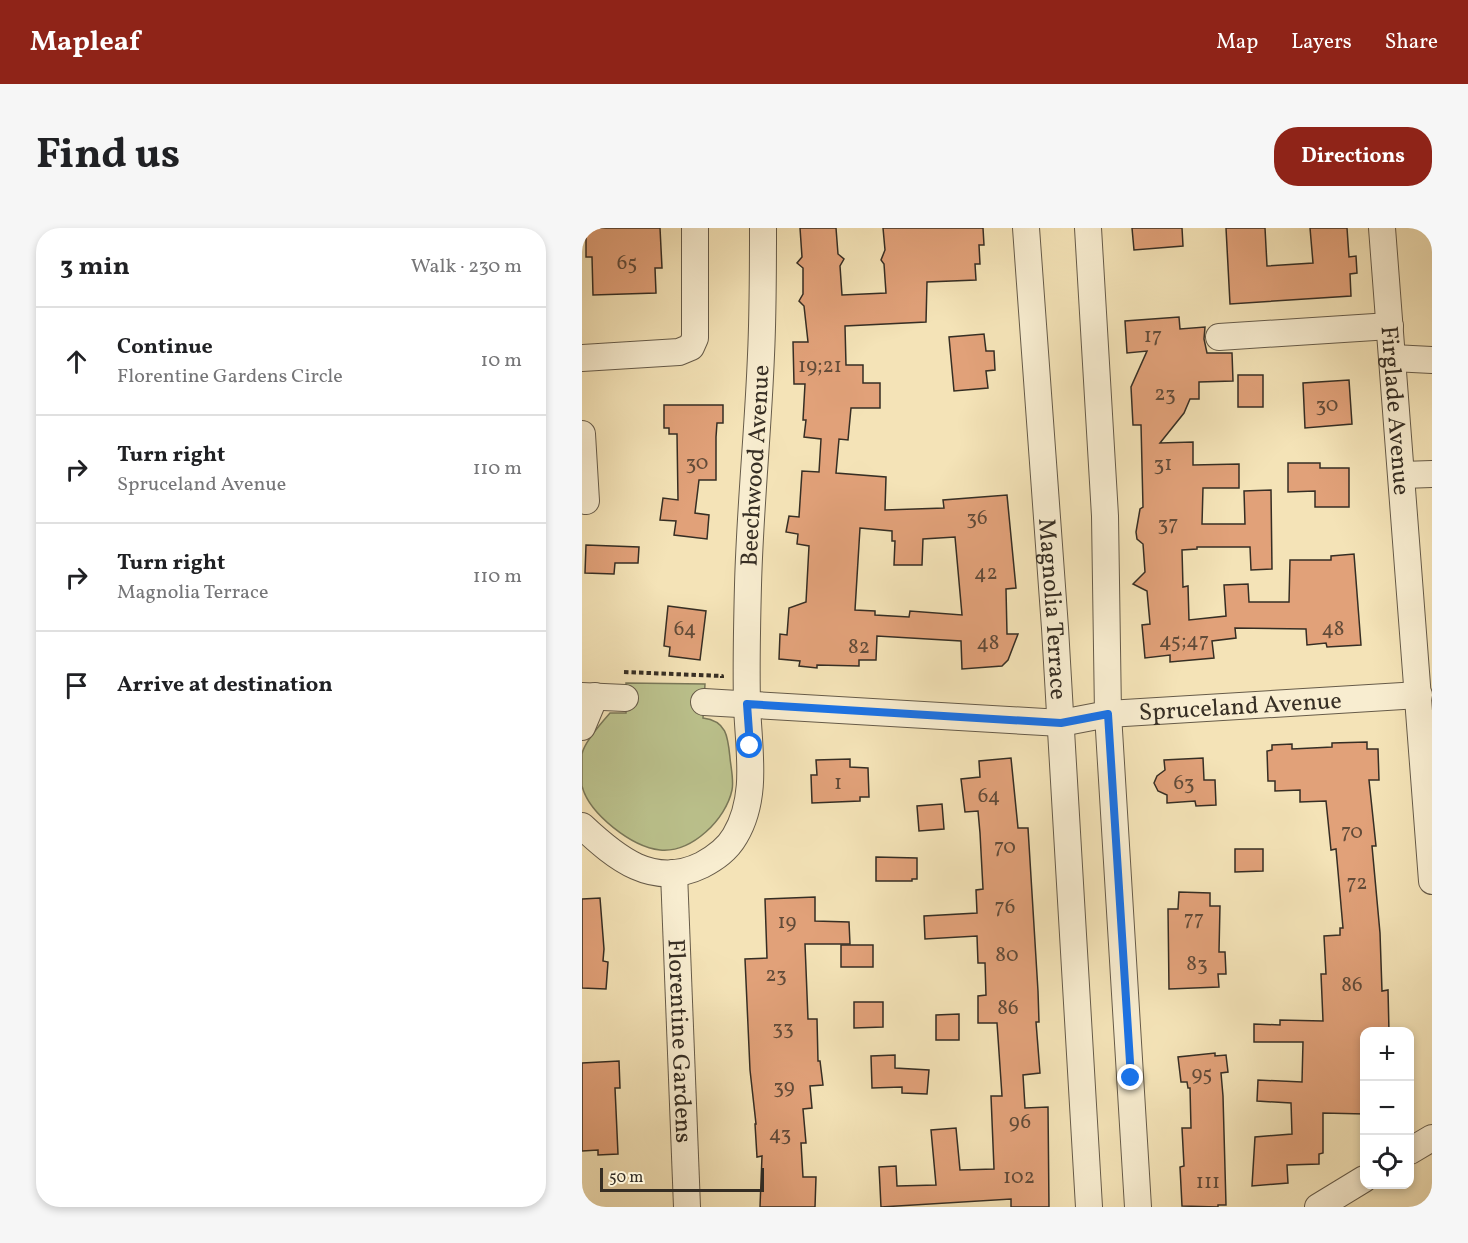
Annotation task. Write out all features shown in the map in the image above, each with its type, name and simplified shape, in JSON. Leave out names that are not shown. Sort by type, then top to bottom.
[{"type":"street","points":[[582,358],[679,351],[691,347],[695,338],[695,228]]},
{"type":"street","name":"Beechwood Avenue","points":[[674,873],[693,869],[712,860],[727,848],[746,812],[750,782],[747,704],[748,584],[762,354],[763,228]]},
{"type":"street","name":"Magnolia Terrace","points":[[1026,228],[1061,723],[1089,1207]]},
{"type":"street","name":"Magnolia Terrace","points":[[1088,228],[1105,516],[1108,714],[1138,1207]]},
{"type":"street","name":"Firglade Avenue","points":[[1382,228],[1432,881]]},
{"type":"street","points":[[1219,337],[1390,326]]},
{"type":"street","points":[[1393,358],[1432,360]]},
{"type":"street","points":[[582,434],[586,501]]},
{"type":"street","points":[[1402,475],[1432,474]]},
{"type":"street","name":"Spruceland Avenue","points":[[713,703],[1061,723],[1108,714],[1419,695]]},
{"type":"street","points":[[582,727],[588,696],[625,698]]},
{"type":"street","points":[[582,826],[610,852],[629,864],[650,871],[674,873]]},
{"type":"street","name":"Florentine Gardens","points":[[674,873],[687,1207]]},
{"type":"street","points":[[1414,1149],[1432,1138]]},
{"type":"street","points":[[1318,1207],[1360,1182]]},
{"type":"path","points":[[617,672],[722,675],[713,703]]},
{"type":"green space","points":[[626,683],[705,684],[703,718],[717,723],[725,731],[733,783],[732,790],[723,812],[715,823],[706,832],[684,846],[660,850],[649,848],[625,836],[602,818],[586,797],[582,786],[583,749],[610,713],[626,713]]},
{"type":"building","points":[[586,228],[660,228],[662,268],[655,268],[656,293],[593,295],[592,257],[586,257]]},
{"type":"building","points":[[800,228],[836,228],[838,254],[844,259],[840,266],[842,295],[886,293],[884,264],[881,260],[885,250],[883,228],[983,228],[984,245],[979,245],[980,264],[975,264],[976,280],[927,282],[926,322],[845,326],[846,365],[863,365],[863,383],[880,383],[880,408],[851,408],[848,440],[839,439],[836,473],[886,477],[885,510],[944,508],[943,500],[1007,495],[1016,588],[1006,589],[1007,634],[1018,634],[1008,660],[1002,666],[962,669],[961,641],[877,636],[876,660],[859,660],[859,666],[817,665],[817,668],[799,666],[800,661],[779,659],[780,634],[787,635],[789,608],[806,602],[809,546],[797,544],[798,534],[786,532],[789,516],[799,517],[802,471],[819,472],[821,439],[804,437],[805,384],[794,384],[793,342],[808,342],[804,306],[799,301],[803,294],[803,268],[797,263],[802,257]],"holes":[[[860,528],[892,531],[892,541],[895,541],[894,565],[922,565],[923,539],[955,537],[962,615],[910,611],[909,617],[875,615],[875,611],[855,610]]]},
{"type":"building","points":[[1132,228],[1182,228],[1183,246],[1134,250]]},
{"type":"building","points":[[1226,228],[1265,228],[1267,266],[1313,263],[1310,228],[1347,228],[1349,257],[1356,256],[1357,273],[1350,274],[1351,296],[1230,304]]},
{"type":"building","points":[[1179,317],[1180,329],[1205,327],[1204,339],[1207,353],[1232,353],[1233,381],[1199,382],[1199,399],[1190,399],[1184,413],[1160,443],[1193,442],[1193,465],[1239,464],[1239,488],[1203,488],[1202,524],[1245,524],[1244,491],[1271,490],[1272,569],[1251,570],[1250,547],[1197,547],[1197,549],[1182,550],[1183,587],[1188,586],[1189,620],[1226,616],[1224,585],[1248,584],[1249,602],[1289,602],[1290,560],[1331,560],[1331,556],[1354,554],[1361,645],[1327,647],[1326,643],[1307,645],[1306,629],[1235,628],[1236,638],[1212,641],[1214,658],[1170,662],[1170,655],[1145,658],[1142,625],[1150,624],[1147,591],[1133,584],[1145,572],[1143,544],[1137,539],[1136,532],[1140,509],[1143,507],[1141,425],[1133,425],[1131,387],[1147,351],[1127,353],[1125,321]]},
{"type":"building","points":[[984,334],[986,351],[994,351],[995,370],[986,371],[988,388],[954,391],[949,337]]},
{"type":"building","points":[[1238,375],[1263,375],[1263,407],[1238,407]]},
{"type":"building","points":[[1349,380],[1352,424],[1305,428],[1303,383]]},
{"type":"building","points":[[664,405],[723,405],[723,423],[717,423],[716,480],[699,480],[695,513],[709,515],[707,539],[674,535],[676,521],[660,520],[663,498],[678,500],[677,434],[669,434],[669,428],[664,428]]},
{"type":"building","points":[[1288,463],[1320,463],[1320,468],[1349,468],[1349,507],[1315,507],[1315,491],[1288,492]]},
{"type":"building","points":[[586,545],[639,547],[638,563],[615,563],[614,574],[585,573]]},
{"type":"building","points":[[668,606],[706,611],[700,660],[669,656],[670,647],[664,646]]},
{"type":"building","points":[[1367,742],[1367,749],[1378,749],[1379,780],[1369,780],[1376,846],[1372,846],[1380,933],[1382,991],[1388,990],[1389,1027],[1360,1027],[1360,1114],[1323,1113],[1323,1153],[1319,1154],[1319,1164],[1287,1165],[1288,1183],[1252,1186],[1255,1137],[1292,1134],[1291,1103],[1257,1101],[1258,1080],[1302,1082],[1303,1042],[1254,1042],[1254,1024],[1280,1025],[1280,1020],[1323,1021],[1321,974],[1326,974],[1324,936],[1340,935],[1340,928],[1343,928],[1336,849],[1331,850],[1326,801],[1300,802],[1300,790],[1275,791],[1275,781],[1268,781],[1267,751],[1272,750],[1272,745],[1292,744],[1292,749],[1332,747],[1332,743]]},
{"type":"building","points":[[1011,758],[1018,828],[1028,828],[1038,991],[1039,1022],[1036,1022],[1040,1073],[1023,1075],[1025,1108],[1048,1107],[1049,1207],[1011,1207],[1011,1199],[881,1207],[879,1167],[896,1166],[897,1186],[936,1185],[931,1130],[956,1128],[960,1170],[994,1169],[991,1096],[1002,1096],[997,1023],[978,1023],[978,996],[986,995],[985,963],[978,963],[977,936],[925,939],[924,916],[977,913],[976,890],[983,889],[978,811],[965,812],[961,779],[980,777],[979,761]]},
{"type":"building","points":[[1203,758],[1204,780],[1215,780],[1216,805],[1196,806],[1195,801],[1167,803],[1167,795],[1158,791],[1154,783],[1157,776],[1165,770],[1164,760]]},
{"type":"building","points":[[850,759],[850,767],[868,768],[869,797],[860,797],[860,801],[812,803],[811,775],[817,775],[816,760]]},
{"type":"building","points":[[942,804],[944,829],[919,831],[917,806]]},
{"type":"building","points":[[1235,849],[1263,849],[1263,871],[1235,872]]},
{"type":"building","points":[[876,857],[917,858],[917,879],[876,881]]},
{"type":"building","points":[[1179,892],[1210,893],[1210,906],[1220,906],[1219,952],[1225,952],[1226,974],[1218,974],[1219,987],[1169,989],[1168,909],[1178,909]]},
{"type":"building","points":[[815,897],[815,921],[849,922],[850,944],[805,944],[808,1019],[817,1019],[818,1061],[820,1061],[823,1085],[810,1086],[812,1108],[803,1109],[806,1143],[801,1143],[803,1177],[816,1177],[815,1207],[760,1207],[762,1156],[757,1157],[745,959],[767,958],[765,899]]},
{"type":"building","points":[[600,898],[603,961],[608,962],[606,989],[582,988],[582,899]]},
{"type":"building","points":[[841,945],[873,945],[873,967],[841,967]]},
{"type":"building","points":[[854,1002],[883,1002],[883,1027],[854,1028]]},
{"type":"building","points":[[959,1014],[959,1040],[936,1040],[936,1015]]},
{"type":"building","points":[[1215,1053],[1215,1056],[1226,1055],[1228,1072],[1221,1073],[1226,1205],[1218,1205],[1218,1207],[1182,1206],[1180,1167],[1184,1166],[1182,1128],[1191,1128],[1190,1088],[1187,1082],[1181,1082],[1178,1057]]},
{"type":"building","points":[[895,1055],[895,1068],[929,1070],[927,1094],[902,1093],[902,1087],[872,1088],[871,1056]]},
{"type":"building","points":[[619,1061],[620,1088],[615,1088],[618,1154],[598,1155],[598,1150],[582,1151],[582,1063]]},
{"type":"route","points":[[750,746],[747,704],[1061,723],[1108,714],[1131,1078]]}]
